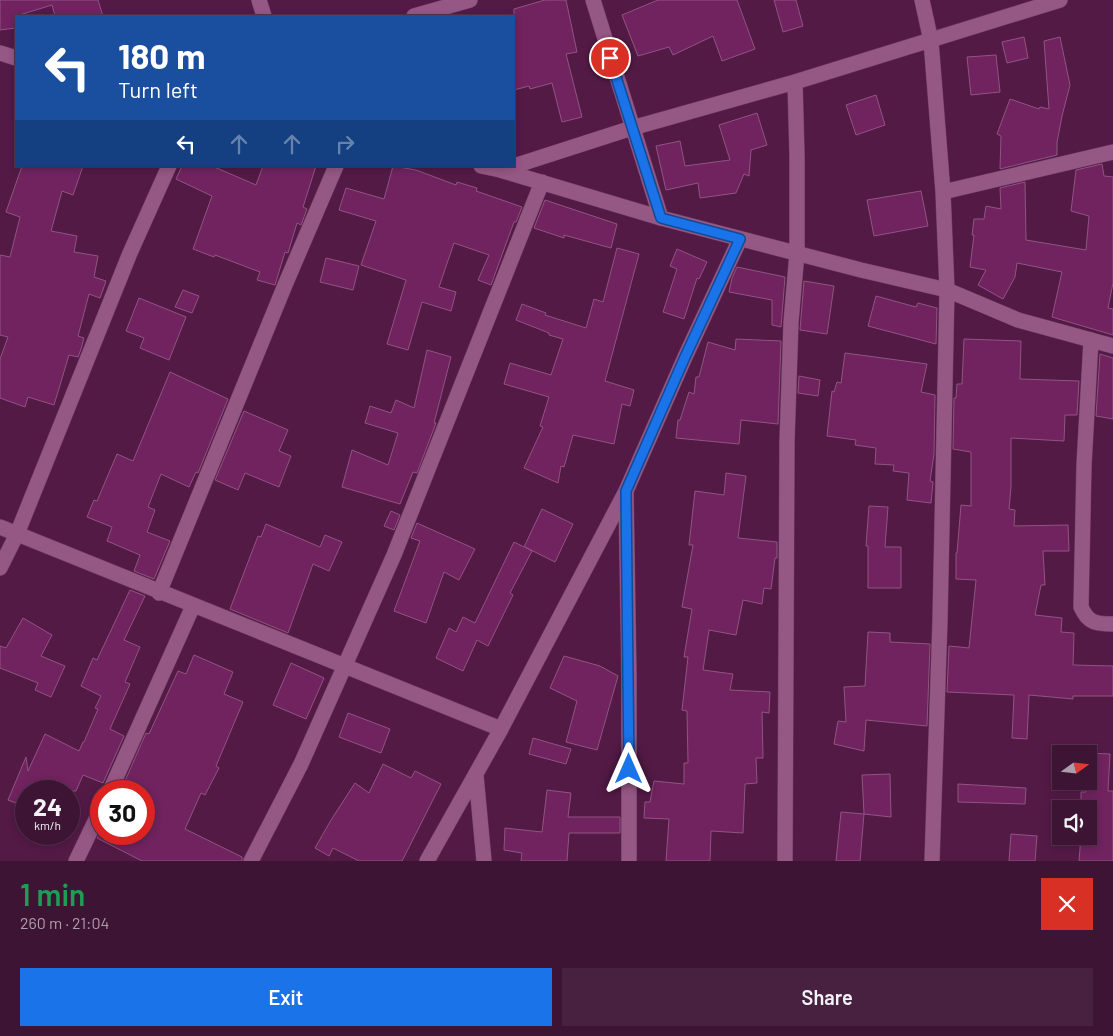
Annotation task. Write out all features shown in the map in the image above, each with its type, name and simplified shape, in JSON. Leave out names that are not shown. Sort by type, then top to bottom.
[{"type":"street","points":[[259,0],[264,15]]},
{"type":"street","points":[[418,15],[470,0]]},
{"type":"street","points":[[593,0],[661,218]]},
{"type":"street","points":[[922,0],[931,41],[943,192],[947,290],[940,620],[932,861]]},
{"type":"street","points":[[515,166],[632,128],[795,82],[1060,0]]},
{"type":"street","points":[[0,53],[15,58]]},
{"type":"street","points":[[785,861],[787,441],[791,322],[797,253],[798,156],[795,82]]},
{"type":"street","points":[[943,192],[1113,152]]},
{"type":"street","points":[[0,568],[17,534],[130,253],[169,167]]},
{"type":"street","points":[[159,592],[336,167]]},
{"type":"street","points":[[496,167],[509,168],[542,182],[661,218],[947,290],[1018,320],[1113,346]]},
{"type":"street","points":[[251,861],[301,764],[394,555],[542,182]]},
{"type":"street","points":[[427,861],[501,729],[626,491],[740,239]]},
{"type":"street","points":[[1090,340],[1084,465],[1081,606],[1086,617],[1098,624],[1113,624]]},
{"type":"street","points":[[626,491],[629,861]]},
{"type":"street","points":[[0,527],[501,729]]},
{"type":"street","points":[[115,780],[194,606]]},
{"type":"street","points":[[476,775],[484,861]]},
{"type":"street","points":[[76,861],[90,832]]},
{"type":"building","points":[[0,0],[98,0],[103,15],[55,15],[52,5],[15,15],[15,28],[0,30]]},
{"type":"building","points":[[545,0],[566,0],[577,52],[566,54],[582,117],[562,122],[552,83],[530,89],[529,86],[515,90],[514,9]]},
{"type":"building","points":[[658,0],[737,0],[755,49],[722,61],[713,36],[673,55],[669,47],[638,56],[622,15]]},
{"type":"building","points":[[774,0],[796,0],[803,26],[783,32]]},
{"type":"building","points":[[1024,37],[1028,58],[1007,63],[1002,42]]},
{"type":"building","points":[[1060,37],[1070,85],[1057,142],[1057,155],[1000,169],[1001,136],[997,134],[1010,99],[1039,109],[1040,107],[1049,109],[1044,41]]},
{"type":"building","points":[[996,55],[1000,92],[971,95],[967,57]]},
{"type":"building","points":[[876,95],[885,125],[856,135],[846,105]]},
{"type":"building","points":[[757,113],[767,145],[751,150],[749,176],[744,174],[736,193],[700,198],[698,183],[666,190],[656,146],[680,141],[685,166],[730,160],[719,125]]},
{"type":"building","points":[[1102,164],[1104,176],[1113,177],[1113,283],[1108,308],[1113,309],[1113,335],[1052,317],[1062,272],[1017,263],[1015,277],[1003,299],[978,285],[986,270],[970,267],[974,219],[984,219],[986,206],[1001,209],[1000,188],[1025,182],[1026,240],[1086,250],[1089,216],[1071,211],[1076,170]]},
{"type":"building","points":[[22,167],[83,167],[73,195],[62,191],[51,231],[77,236],[74,252],[98,256],[94,277],[106,281],[100,298],[89,294],[78,336],[84,338],[81,349],[78,357],[69,355],[54,405],[28,397],[25,407],[0,398],[0,359],[8,337],[0,335],[0,255],[10,257],[20,217],[6,212]]},
{"type":"building","points":[[182,167],[214,167],[256,185],[263,167],[316,167],[303,207],[307,209],[301,225],[297,223],[288,253],[285,252],[275,285],[257,280],[260,272],[193,249],[212,196],[176,179]]},
{"type":"building","points":[[393,167],[399,167],[416,170],[456,185],[457,182],[477,188],[476,191],[522,207],[516,222],[514,222],[491,285],[478,280],[489,255],[454,243],[439,287],[456,292],[451,311],[422,302],[408,350],[387,344],[406,280],[361,265],[376,221],[339,210],[346,188],[384,199]]},
{"type":"building","points":[[921,191],[928,226],[874,236],[867,200]]},
{"type":"building","points":[[545,200],[617,224],[611,248],[564,235],[564,238],[534,228]]},
{"type":"building","points":[[617,248],[639,254],[605,381],[634,390],[630,406],[622,404],[614,444],[573,435],[564,467],[561,466],[558,483],[524,468],[543,427],[540,426],[549,397],[504,384],[510,363],[551,375],[563,339],[549,335],[549,333],[516,320],[522,304],[546,313],[545,315],[586,328],[594,299],[603,302]]},
{"type":"building","points":[[677,249],[707,262],[699,279],[697,278],[684,319],[663,312],[677,269],[670,266]]},
{"type":"building","points":[[326,258],[359,266],[353,290],[320,282]]},
{"type":"building","points":[[737,267],[785,277],[781,327],[772,325],[772,300],[729,292]]},
{"type":"building","points":[[804,281],[834,286],[827,334],[800,330]]},
{"type":"building","points":[[183,290],[199,296],[192,313],[175,307]]},
{"type":"building","points":[[876,296],[916,307],[918,303],[937,308],[936,344],[868,326]]},
{"type":"building","points":[[139,298],[186,317],[169,360],[140,348],[144,338],[126,331]]},
{"type":"building","points":[[736,339],[781,341],[778,424],[741,420],[739,444],[676,438],[678,420],[680,420],[689,392],[694,394],[696,377],[699,377],[708,342],[735,350]]},
{"type":"building","points":[[964,339],[1021,341],[1020,379],[1079,381],[1077,415],[1065,415],[1064,441],[1011,438],[1009,509],[1015,510],[1014,526],[1068,525],[1069,551],[1043,551],[1045,585],[1041,585],[1035,615],[1062,618],[1061,632],[1074,633],[1073,665],[1113,666],[1113,696],[1073,696],[1073,699],[1029,695],[1027,739],[1012,738],[1014,695],[947,692],[949,646],[969,648],[976,580],[956,579],[956,553],[961,505],[971,506],[971,452],[953,449],[954,398],[956,398],[957,384],[962,384]]},
{"type":"building","points":[[427,350],[451,357],[434,423],[436,423],[417,473],[413,472],[400,504],[342,487],[352,450],[388,465],[398,433],[365,423],[370,406],[391,413],[396,400],[414,408]]},
{"type":"building","points":[[845,353],[927,364],[921,392],[935,395],[934,454],[930,481],[933,482],[931,503],[907,500],[909,473],[893,471],[894,465],[875,464],[876,448],[855,445],[856,440],[827,436],[832,391],[834,392],[837,382],[841,383]]},
{"type":"building","points":[[1100,354],[1113,358],[1113,419],[1096,416]]},
{"type":"building","points":[[170,372],[228,399],[198,473],[196,472],[189,487],[161,474],[148,507],[155,510],[147,532],[170,541],[154,579],[134,571],[140,555],[107,541],[112,527],[87,517],[94,500],[97,501],[117,454],[133,461]]},
{"type":"building","points":[[799,376],[820,380],[818,396],[798,393]]},
{"type":"building","points":[[244,411],[288,430],[279,451],[291,456],[279,487],[245,473],[238,490],[215,480]]},
{"type":"building","points":[[726,473],[746,476],[738,538],[777,542],[777,558],[775,558],[771,589],[764,588],[762,604],[743,600],[736,635],[709,630],[703,670],[733,674],[730,690],[770,692],[769,713],[762,712],[763,758],[756,758],[757,783],[745,784],[743,833],[711,831],[710,861],[666,861],[669,819],[644,818],[645,802],[650,802],[654,781],[684,784],[684,763],[688,763],[687,711],[682,710],[688,657],[684,657],[692,609],[682,607],[693,545],[689,545],[695,491],[724,495]]},
{"type":"building","points":[[869,506],[888,507],[885,547],[901,547],[901,588],[868,588],[868,546],[866,546]]},
{"type":"building","points":[[542,509],[573,524],[555,562],[525,547],[532,551],[510,593],[513,595],[488,646],[477,640],[463,671],[436,658],[449,628],[456,632],[463,617],[475,623],[514,542],[524,547]]},
{"type":"building","points":[[391,511],[400,515],[394,530],[384,526]]},
{"type":"building","points":[[417,523],[475,549],[459,580],[444,572],[426,623],[394,611],[420,541],[411,538]]},
{"type":"building","points":[[266,524],[320,547],[325,535],[342,542],[329,571],[313,564],[288,633],[230,609],[258,536],[261,537]]},
{"type":"building","points":[[130,590],[145,596],[124,640],[140,647],[125,682],[130,684],[110,729],[124,736],[104,780],[96,780],[83,775],[80,782],[80,780],[16,780],[26,757],[28,771],[45,734],[79,751],[98,709],[95,708],[101,696],[81,686],[93,658],[97,660]]},
{"type":"building","points":[[23,618],[52,635],[41,656],[65,666],[51,697],[35,690],[38,683],[0,668],[0,646],[6,648]]},
{"type":"building","points":[[868,632],[890,633],[890,642],[930,644],[927,726],[866,720],[864,751],[834,744],[838,721],[846,722],[844,687],[865,686]]},
{"type":"building","points":[[194,655],[233,672],[224,694],[243,702],[216,766],[219,768],[205,795],[201,793],[185,829],[242,857],[242,861],[142,861],[111,845],[155,845],[155,780],[125,780],[146,733],[149,734],[178,671],[186,674]]},
{"type":"building","points":[[564,656],[600,666],[618,676],[597,750],[566,742],[577,701],[550,688]]},
{"type":"building","points":[[291,663],[324,678],[306,719],[273,705]]},
{"type":"building","points":[[348,713],[390,729],[381,753],[339,737]]},
{"type":"building","points":[[533,738],[571,749],[566,764],[529,754]]},
{"type":"building","points":[[1098,753],[1110,754],[1108,791],[1113,791],[1113,861],[1079,861],[1080,845],[1097,845],[1097,800],[1081,800],[1081,792],[1086,792],[1086,790],[1098,790]]},
{"type":"building","points":[[383,764],[411,778],[415,771],[441,784],[402,861],[359,861],[333,848],[329,856],[315,848],[355,783],[369,793]]},
{"type":"building","points":[[890,774],[891,817],[864,814],[862,775]]},
{"type":"building","points":[[15,783],[15,803],[8,800]]},
{"type":"building","points":[[958,784],[1026,788],[1025,804],[958,802]]},
{"type":"building","points":[[547,790],[571,793],[568,817],[620,817],[620,833],[569,833],[567,861],[521,861],[522,853],[504,850],[505,828],[542,832]]},
{"type":"building","points":[[841,812],[864,814],[860,861],[836,861]]},
{"type":"building","points":[[1011,834],[1037,836],[1035,861],[1009,861]]},
{"type":"route","points":[[610,58],[661,218],[740,239],[626,491],[629,769]]}]
